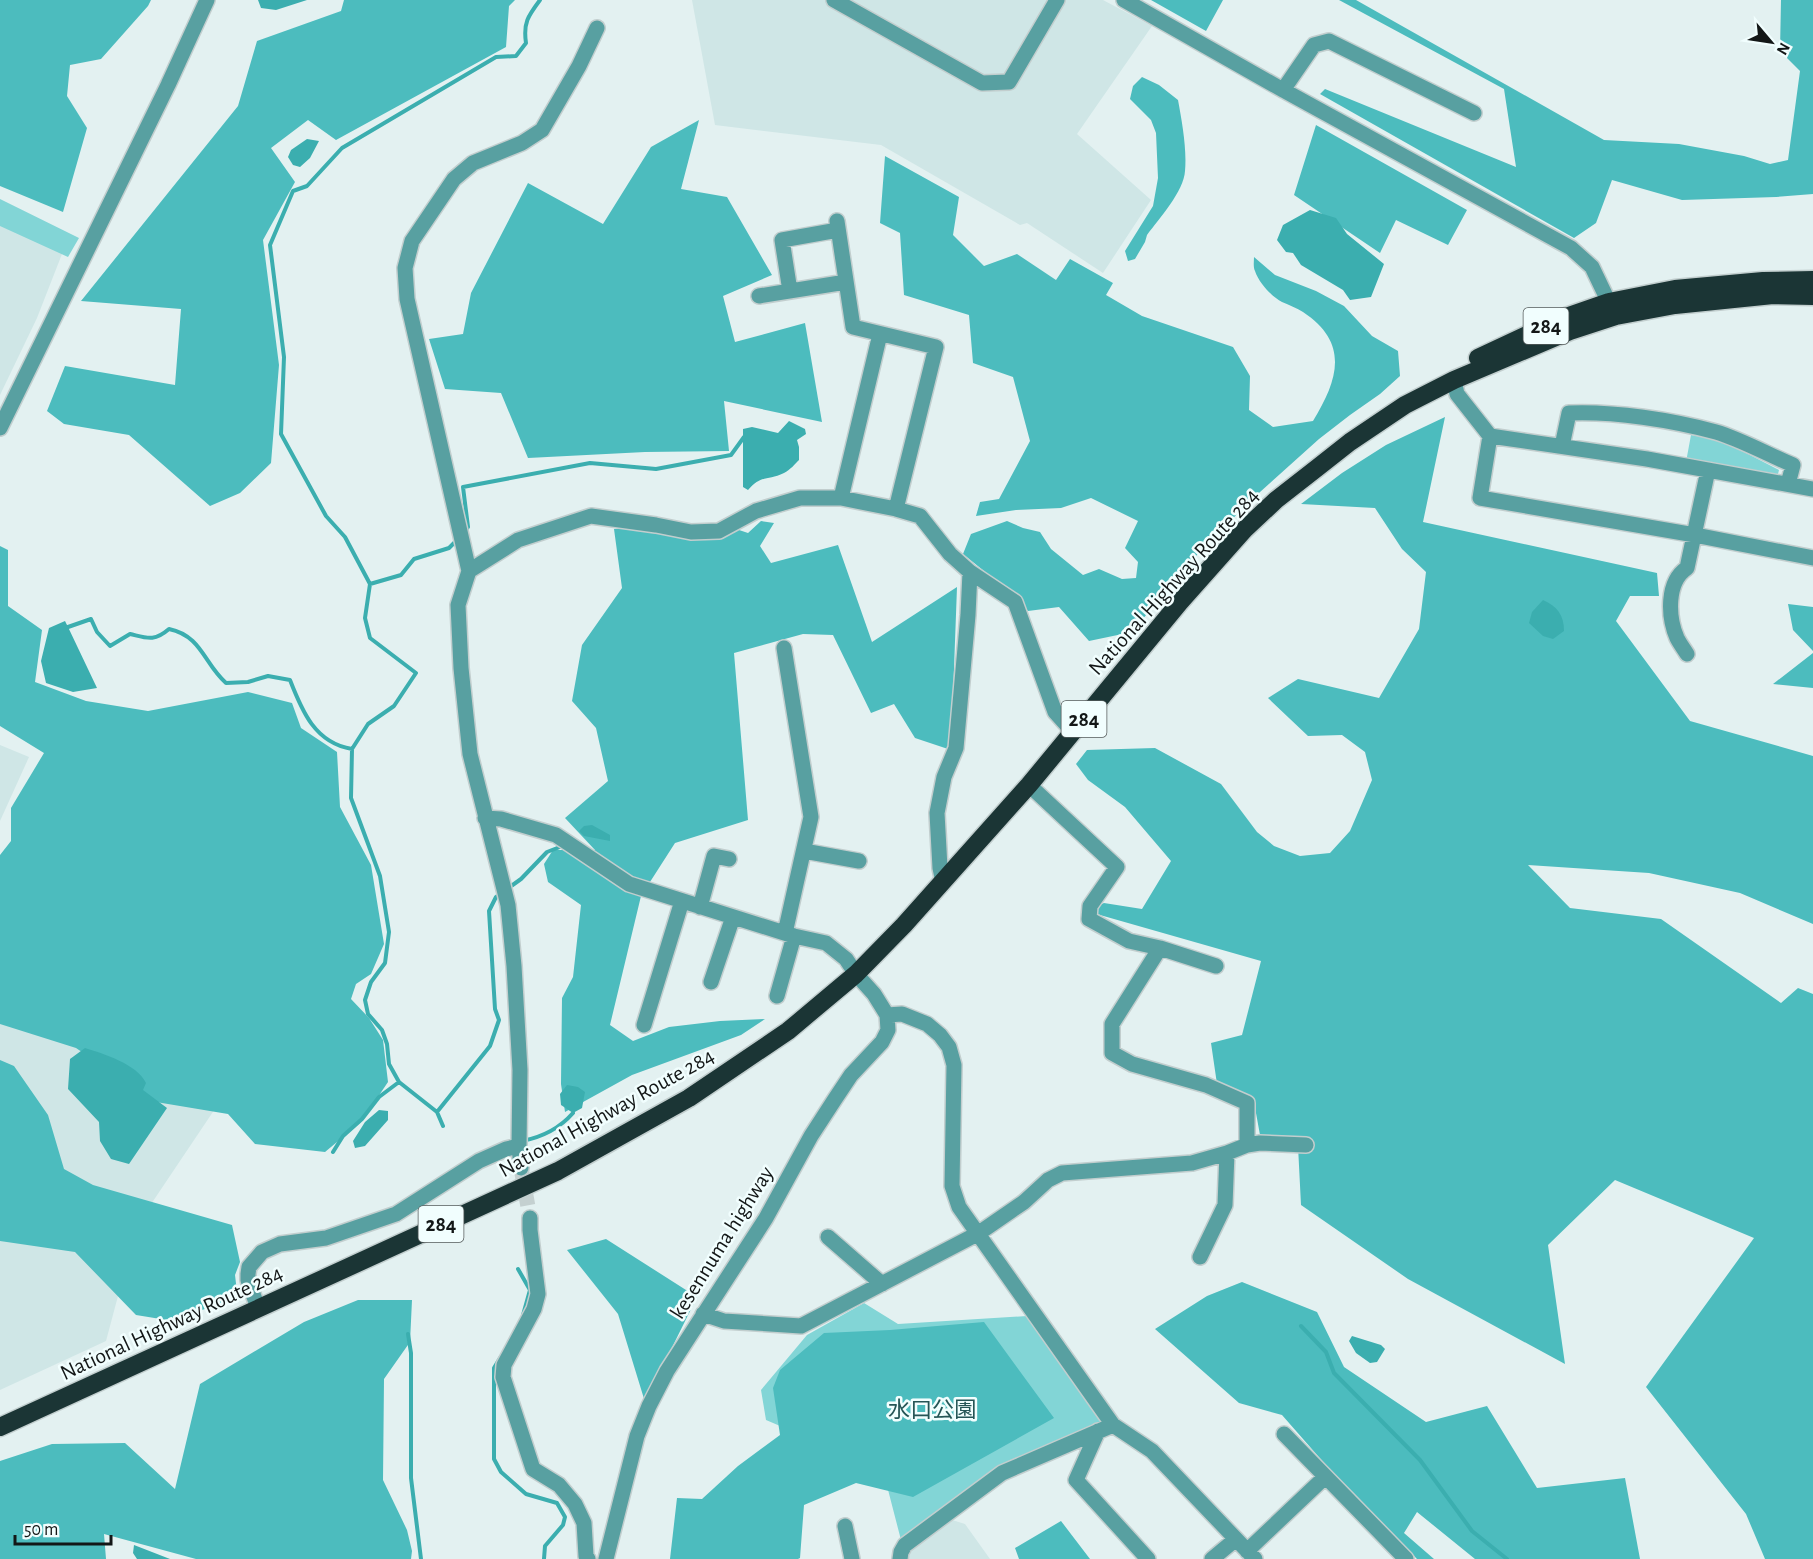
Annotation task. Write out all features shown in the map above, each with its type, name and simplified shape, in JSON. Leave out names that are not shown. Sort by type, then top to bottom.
[{"type":"highway","name":"National Highway Route 284","points":[[0,1427],[558,1171],[689,1098],[788,1031],[856,974],[904,925],[1029,785],[1180,602],[1244,530],[1276,500],[1350,442],[1406,405],[1454,380],[1570,331],[1612,309],[1675,289],[1763,281],[1813,280]]},
{"type":"highway","name":"National Highway Route 284","points":[[1317,468],[1340,442],[1365,421],[1399,398],[1495,349],[1563,318],[1612,309],[1773,295],[1813,296]]},
{"type":"street","points":[[0,429],[168,85],[207,0]]},
{"type":"street","points":[[834,0],[982,83],[1009,82],[1057,0]]},
{"type":"street","points":[[1124,0],[1571,248],[1592,267],[1612,309]]},
{"type":"street","points":[[521,1168],[520,1070],[508,905],[470,754],[461,668],[458,605],[469,571],[406,299],[405,268],[412,241],[454,179],[473,163],[522,143],[542,130],[579,66],[597,28]]},
{"type":"street","points":[[1283,90],[1314,45],[1329,41],[1474,113]]},
{"type":"street","points":[[790,291],[782,240],[837,225],[853,327],[936,347],[896,509]]},
{"type":"street","points":[[759,296],[846,282]]},
{"type":"street","points":[[841,498],[880,334]]},
{"type":"street","points":[[1454,380],[1457,394],[1490,436],[1647,459],[1813,489]]},
{"type":"street","points":[[1562,447],[1569,413],[1589,412],[1662,420],[1718,433],[1793,465],[1788,484]]},
{"type":"street","points":[[1490,436],[1480,498],[1813,558]]},
{"type":"street","points":[[1687,654],[1677,637],[1672,618],[1672,588],[1680,573],[1687,568],[1708,470]]},
{"type":"street","points":[[469,571],[518,540],[591,516],[691,532],[718,531],[756,511],[800,498],[841,498],[896,509],[920,516],[951,555],[970,572],[1015,602],[1055,712],[1073,732]]},
{"type":"street","points":[[943,882],[937,813],[944,777],[956,747],[969,615],[970,572]]},
{"type":"street","points":[[777,996],[812,817],[784,648]]},
{"type":"street","points":[[1029,785],[1118,867],[1090,906],[1089,919],[1129,941],[1160,948],[1216,966]]},
{"type":"street","points":[[485,818],[501,819],[556,835],[629,884],[790,935],[826,943],[846,958],[887,1015],[902,1014],[927,1024],[949,1047],[954,1065],[952,1186],[959,1207],[979,1233],[1105,1428],[1152,1451],[1251,1555],[1325,1477]]},
{"type":"street","points":[[804,850],[859,861]]},
{"type":"street","points":[[700,906],[714,856],[729,859]]},
{"type":"street","points":[[644,1024],[682,901]]},
{"type":"street","points":[[711,982],[733,917]]},
{"type":"street","points":[[1160,948],[1112,1024],[1112,1053],[1132,1064],[1206,1085],[1247,1103],[1247,1145]]},
{"type":"street","name":"kesennuma highway","points":[[606,1559],[637,1436],[667,1371],[766,1218],[811,1136],[850,1075],[882,1042],[888,1030],[887,1015]]},
{"type":"street","points":[[703,1314],[724,1322],[801,1326],[979,1233],[1024,1202],[1048,1180],[1062,1173],[1192,1163],[1260,1143],[1306,1145]]},
{"type":"street","points":[[258,1308],[248,1274],[249,1267],[262,1252],[280,1244],[326,1238],[396,1214],[479,1161],[519,1146]]},
{"type":"street","points":[[1200,1257],[1225,1205],[1227,1153]]},
{"type":"street","points":[[530,1218],[538,1294],[534,1309],[504,1365],[503,1377],[533,1469],[559,1485],[574,1504],[584,1523],[588,1559]]},
{"type":"street","points":[[828,1237],[882,1284]]},
{"type":"street","points":[[900,1559],[905,1545],[1002,1473],[1105,1428]]},
{"type":"street","points":[[1105,1428],[1076,1480],[1148,1559]]},
{"type":"street","points":[[1284,1434],[1406,1559]]},
{"type":"street","points":[[845,1526],[852,1559]]},
{"type":"street","points":[[1212,1559],[1236,1539]]},
{"type":"shaded area","points":[[258,0],[307,0],[276,10],[261,8]]},
{"type":"shaded area","points":[[692,0],[1103,0],[1152,26],[1077,134],[1151,200],[1103,273],[1027,223],[1020,225],[881,145],[715,125]]},
{"type":"shaded area","points":[[307,139],[319,141],[310,158],[300,167],[293,165],[288,157],[291,150]]},
{"type":"shaded area","points":[[0,203],[69,236],[37,318],[0,395]]},
{"type":"shaded area","points":[[1310,210],[1336,218],[1347,234],[1384,264],[1371,297],[1350,300],[1343,290],[1301,265],[1293,253],[1286,252],[1277,240],[1283,225]]},
{"type":"shaded area","points":[[789,421],[805,429],[806,434],[797,440],[799,460],[784,473],[761,480],[748,490],[743,487],[743,429],[752,427],[778,433]]},
{"type":"shaded area","points":[[1543,600],[1556,608],[1563,620],[1564,631],[1553,639],[1543,636],[1529,623],[1532,612]]},
{"type":"shaded area","points":[[65,621],[97,688],[73,692],[46,683],[41,661],[49,628]]},
{"type":"shaded area","points":[[0,745],[29,757],[0,821]]},
{"type":"shaded area","points":[[592,825],[610,835],[610,841],[584,836],[579,831],[584,826]]},
{"type":"shaded area","points":[[0,984],[233,1082],[137,1225],[106,1341],[0,1390]]},
{"type":"shaded area","points":[[85,1048],[101,1053],[135,1070],[146,1083],[143,1090],[167,1108],[129,1164],[111,1159],[100,1141],[99,1122],[68,1089],[70,1059]]},
{"type":"shaded area","points":[[567,1085],[578,1087],[585,1092],[582,1108],[573,1113],[561,1105],[560,1094]]},
{"type":"shaded area","points":[[379,1110],[388,1111],[388,1120],[365,1146],[355,1148],[353,1141],[365,1122]]},
{"type":"shaded area","points":[[1352,1336],[1381,1345],[1385,1349],[1377,1362],[1370,1363],[1356,1353],[1349,1341]]},
{"type":"shaded area","points":[[949,1519],[965,1524],[990,1559],[904,1559],[907,1550]]},
{"type":"shaded area","points":[[134,1545],[170,1559],[137,1559],[133,1553]]},
{"type":"green space","points":[[0,0],[151,0],[101,59],[70,65],[67,96],[87,128],[63,212],[0,186]]},
{"type":"green space","points":[[344,0],[515,0],[509,6],[506,47],[336,140],[308,120],[271,148],[295,182],[263,240],[279,365],[271,463],[240,493],[210,506],[129,435],[64,424],[47,411],[65,366],[175,385],[181,309],[81,301],[238,106],[257,41],[341,11]]},
{"type":"green space","points":[[1151,0],[1223,0],[1206,31]]},
{"type":"green space","points":[[1339,0],[1356,0],[1604,140],[1679,144],[1744,156],[1770,164],[1788,160],[1800,71],[1780,51],[1781,0],[1813,0],[1813,194],[1682,200],[1612,180],[1596,223],[1574,238],[1320,94],[1325,89],[1516,167],[1504,89]]},
{"type":"green space","points":[[1142,77],[1159,85],[1178,100],[1185,145],[1185,171],[1176,196],[1147,235],[1135,259],[1128,261],[1125,251],[1153,206],[1158,178],[1156,133],[1151,120],[1130,99],[1133,86]]},
{"type":"green space","points":[[699,120],[681,189],[727,197],[772,275],[723,296],[735,342],[805,323],[822,422],[724,401],[729,451],[645,452],[528,458],[501,393],[445,389],[429,339],[463,334],[471,293],[528,183],[603,224],[651,147]]},
{"type":"green space","points":[[1316,125],[1467,210],[1448,245],[1396,220],[1380,253],[1294,195]]},
{"type":"green space","points":[[885,156],[959,197],[953,235],[984,266],[1017,254],[1056,280],[1070,259],[1113,283],[1106,295],[1142,316],[1233,347],[1250,376],[1249,410],[1273,427],[1313,421],[1329,391],[1335,363],[1328,336],[1303,312],[1278,299],[1266,289],[1254,269],[1254,257],[1275,275],[1316,291],[1344,306],[1372,336],[1398,351],[1400,376],[1380,394],[1319,439],[1250,501],[1191,561],[1132,632],[1089,641],[1059,607],[1028,611],[963,554],[971,534],[1007,521],[1040,532],[1051,549],[1083,575],[1099,569],[1122,579],[1136,578],[1138,562],[1125,548],[1138,521],[1091,498],[1061,508],[1016,510],[976,516],[980,502],[999,499],[1030,441],[1013,377],[973,363],[969,315],[904,295],[900,233],[880,223]]},
{"type":"green space","points":[[0,199],[79,238],[68,257],[0,226]]},
{"type":"green space","points":[[1445,417],[1423,522],[1657,573],[1659,596],[1630,596],[1616,621],[1690,721],[1813,756],[1813,924],[1740,893],[1649,873],[1528,865],[1570,908],[1661,919],[1781,1003],[1798,988],[1813,994],[1813,1559],[1765,1559],[1746,1514],[1646,1387],[1754,1238],[1615,1180],[1548,1245],[1565,1364],[1408,1279],[1301,1205],[1298,1146],[1260,1135],[1254,1102],[1217,1084],[1211,1043],[1242,1035],[1261,961],[1086,911],[1104,903],[1142,909],[1171,861],[1125,807],[1088,780],[1076,764],[1087,750],[1155,748],[1221,784],[1257,832],[1274,846],[1300,856],[1330,853],[1350,831],[1372,780],[1365,752],[1342,735],[1308,736],[1268,698],[1298,679],[1379,698],[1419,629],[1426,572],[1402,549],[1375,508],[1301,504],[1342,473],[1386,445]]},
{"type":"green space","points":[[1691,435],[1721,440],[1779,470],[1777,478],[1686,462]]},
{"type":"green space","points":[[761,521],[774,523],[760,546],[771,563],[838,545],[872,642],[957,587],[951,750],[915,738],[894,704],[871,713],[833,635],[803,634],[734,653],[748,820],[675,843],[641,896],[610,1025],[633,1041],[669,1027],[765,1019],[741,1035],[632,1075],[565,1112],[561,1084],[562,998],[573,977],[581,905],[548,882],[544,864],[553,850],[595,850],[565,818],[608,781],[596,728],[572,701],[582,645],[622,588],[614,529],[644,527],[736,529],[748,533]]},
{"type":"green space","points":[[0,546],[8,550],[8,606],[42,630],[35,682],[86,701],[148,711],[248,692],[292,703],[301,728],[337,752],[340,807],[371,865],[384,944],[371,974],[356,984],[351,999],[369,1018],[383,1040],[388,1082],[361,1122],[325,1152],[255,1144],[228,1114],[156,1102],[76,1048],[0,1024],[0,855],[11,841],[11,808],[44,753],[0,726]]},
{"type":"green space","points":[[1788,604],[1813,607],[1813,651],[1793,630]]},
{"type":"green space","points":[[1813,653],[1813,688],[1773,684]]},
{"type":"green space","points":[[0,1060],[14,1066],[48,1115],[64,1169],[93,1185],[232,1225],[240,1262],[235,1275],[237,1292],[226,1301],[173,1321],[136,1315],[75,1252],[0,1241]]},
{"type":"green space","points":[[606,1239],[697,1297],[645,1402],[618,1314],[567,1250]]},
{"type":"green space","points":[[1242,1282],[1317,1312],[1344,1367],[1426,1422],[1487,1406],[1537,1488],[1625,1478],[1640,1559],[1475,1559],[1417,1512],[1404,1533],[1434,1559],[1417,1559],[1332,1472],[1282,1415],[1239,1403],[1155,1329],[1207,1296]]},
{"type":"green space","points":[[358,1300],[412,1300],[410,1342],[384,1379],[383,1480],[407,1530],[412,1551],[411,1559],[196,1559],[104,1534],[106,1559],[0,1559],[0,1461],[52,1444],[125,1443],[175,1489],[200,1384],[304,1322]]},
{"type":"green space","name":"水口公園","points":[[864,1303],[898,1324],[1027,1316],[1102,1422],[901,1540],[886,1482],[806,1437],[766,1420],[761,1390],[807,1335]]},
{"type":"green space","name":"水口公園","points":[[984,1322],[1054,1418],[913,1497],[856,1483],[804,1505],[800,1558],[798,1559],[670,1559],[677,1498],[702,1499],[738,1466],[780,1435],[773,1388],[780,1370],[824,1333]]},
{"type":"green space","points":[[1061,1521],[1090,1559],[1019,1559],[1015,1548]]},
{"type":"waterway","points":[[399,1082],[389,1064],[387,1044],[382,1030],[368,1014],[365,1000],[371,982],[385,963],[389,932],[380,876],[351,798],[352,749],[368,724],[394,706],[416,673],[370,638],[365,618],[370,584],[345,537],[326,516],[281,434],[284,357],[270,245],[293,191],[307,186],[342,148],[496,57],[516,56],[526,43],[527,20],[540,0]]},
{"type":"waterway","points":[[464,532],[468,527],[463,487],[590,463],[656,469],[731,455],[744,437]]},
{"type":"waterway","points":[[370,584],[401,575],[414,559],[449,548],[457,540]]},
{"type":"waterway","points":[[68,627],[91,619],[97,632],[110,646],[130,634],[150,638],[159,636],[169,629],[180,633],[196,644],[226,683],[248,682],[268,676],[290,680],[305,714],[319,733],[339,746],[352,749]]},
{"type":"waterway","points":[[507,889],[521,879],[547,852],[565,845]]},
{"type":"waterway","points":[[437,1112],[490,1046],[499,1020],[495,1009],[489,911],[496,897],[501,893]]},
{"type":"waterway","points":[[333,1152],[343,1136],[362,1119],[379,1097],[399,1082],[437,1112],[443,1126]]},
{"type":"waterway","points":[[522,1141],[550,1132],[573,1113]]},
{"type":"waterway","points":[[518,1269],[530,1290],[523,1315]]},
{"type":"waterway","points":[[1301,1326],[1326,1352],[1334,1373],[1420,1460],[1472,1531],[1507,1559]]},
{"type":"waterway","points":[[408,1334],[411,1353],[411,1478],[421,1559]]},
{"type":"waterway","points":[[500,1358],[494,1368],[494,1459],[501,1472],[526,1494],[557,1503],[565,1517],[563,1525],[545,1546],[544,1559]]},
{"type":"tunnel","points":[[521,1168],[530,1218]]}]
